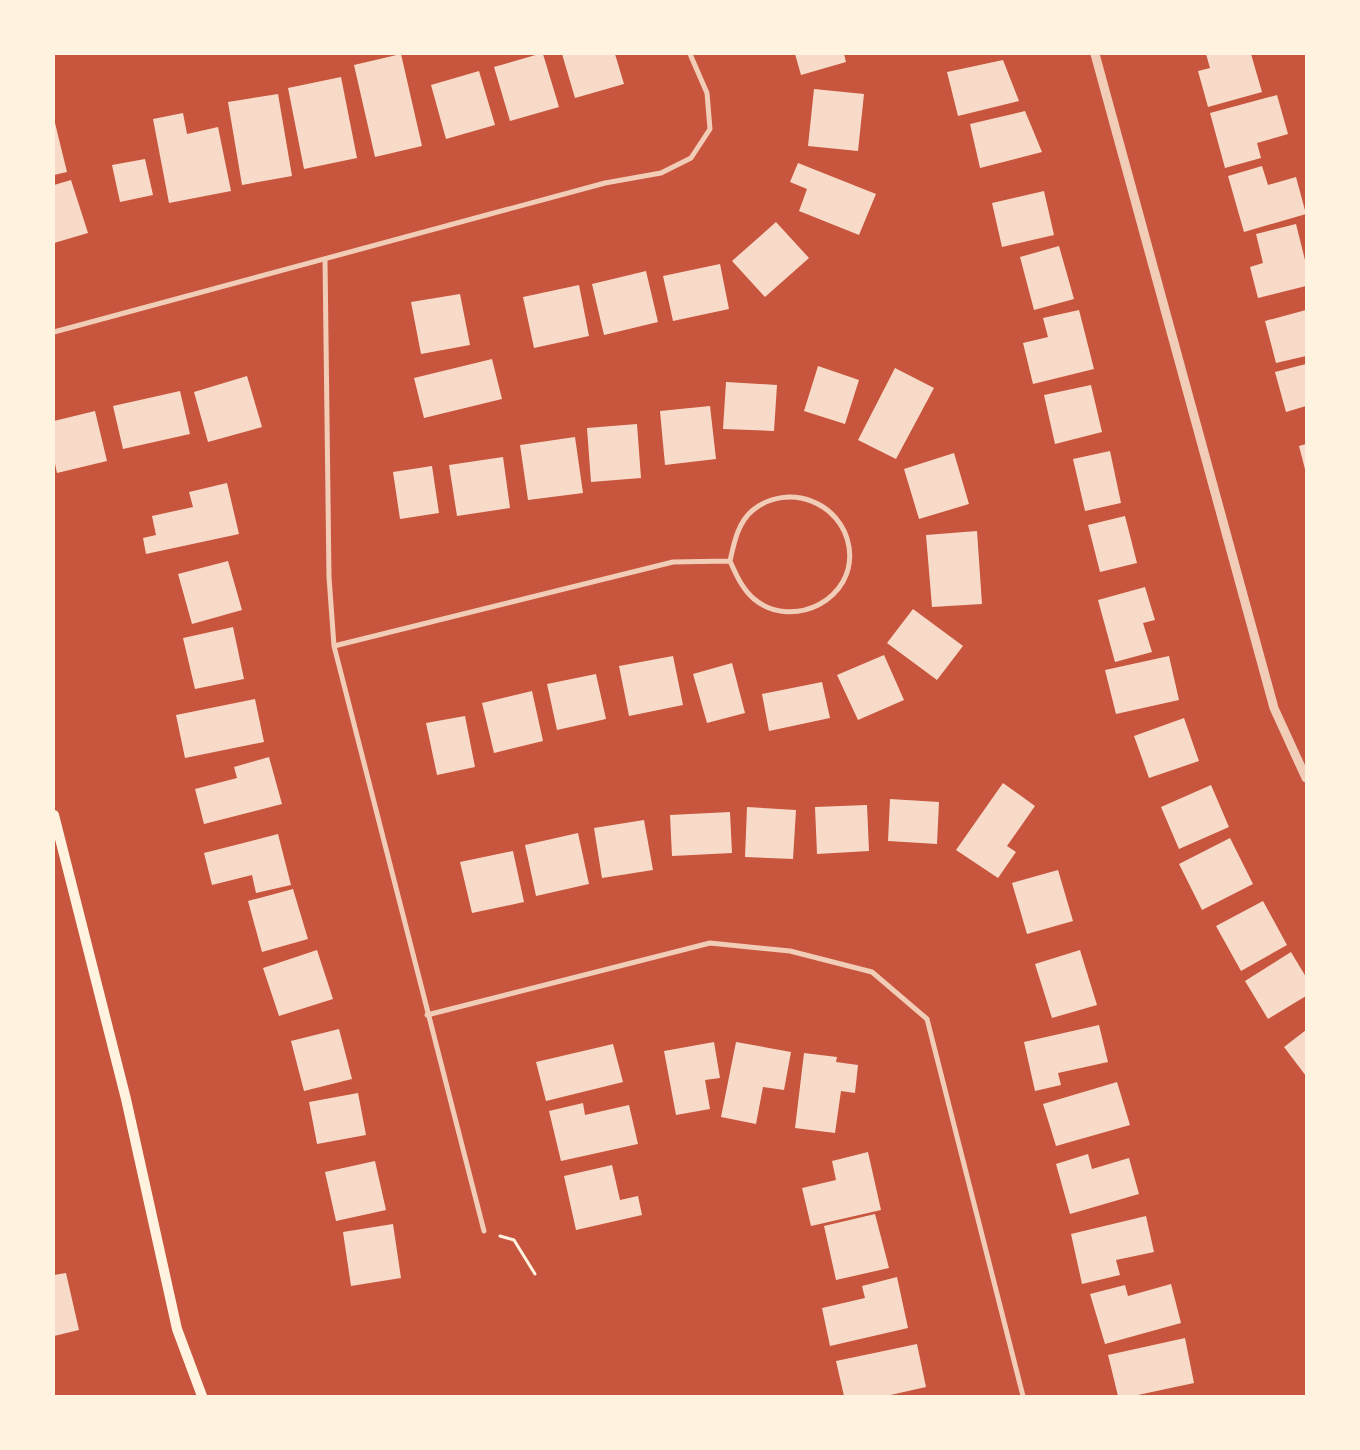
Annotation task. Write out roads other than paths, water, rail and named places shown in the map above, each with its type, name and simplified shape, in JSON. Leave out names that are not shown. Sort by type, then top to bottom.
[{"type":"main road","points":[[54,815],[126,1099],[177,1329],[202,1396]]},
{"type":"street","points":[[54,332],[605,183],[661,173],[691,158],[710,129],[707,93],[690,54]]},
{"type":"street","points":[[1095,54],[1274,708],[1306,778]]},
{"type":"street","points":[[325,259],[329,577],[334,646],[484,1231]]},
{"type":"street","points":[[785,496],[803,497],[820,504],[835,515],[845,530],[850,548],[849,566],[842,585],[828,600],[811,610],[790,613],[770,609],[753,598],[740,583],[730,561],[741,525],[752,511],[768,501],[785,496]]},
{"type":"street","points":[[334,646],[673,562],[730,561]]},
{"type":"street","points":[[428,1015],[710,943],[790,951],[872,972],[927,1019],[1023,1396]]}]
